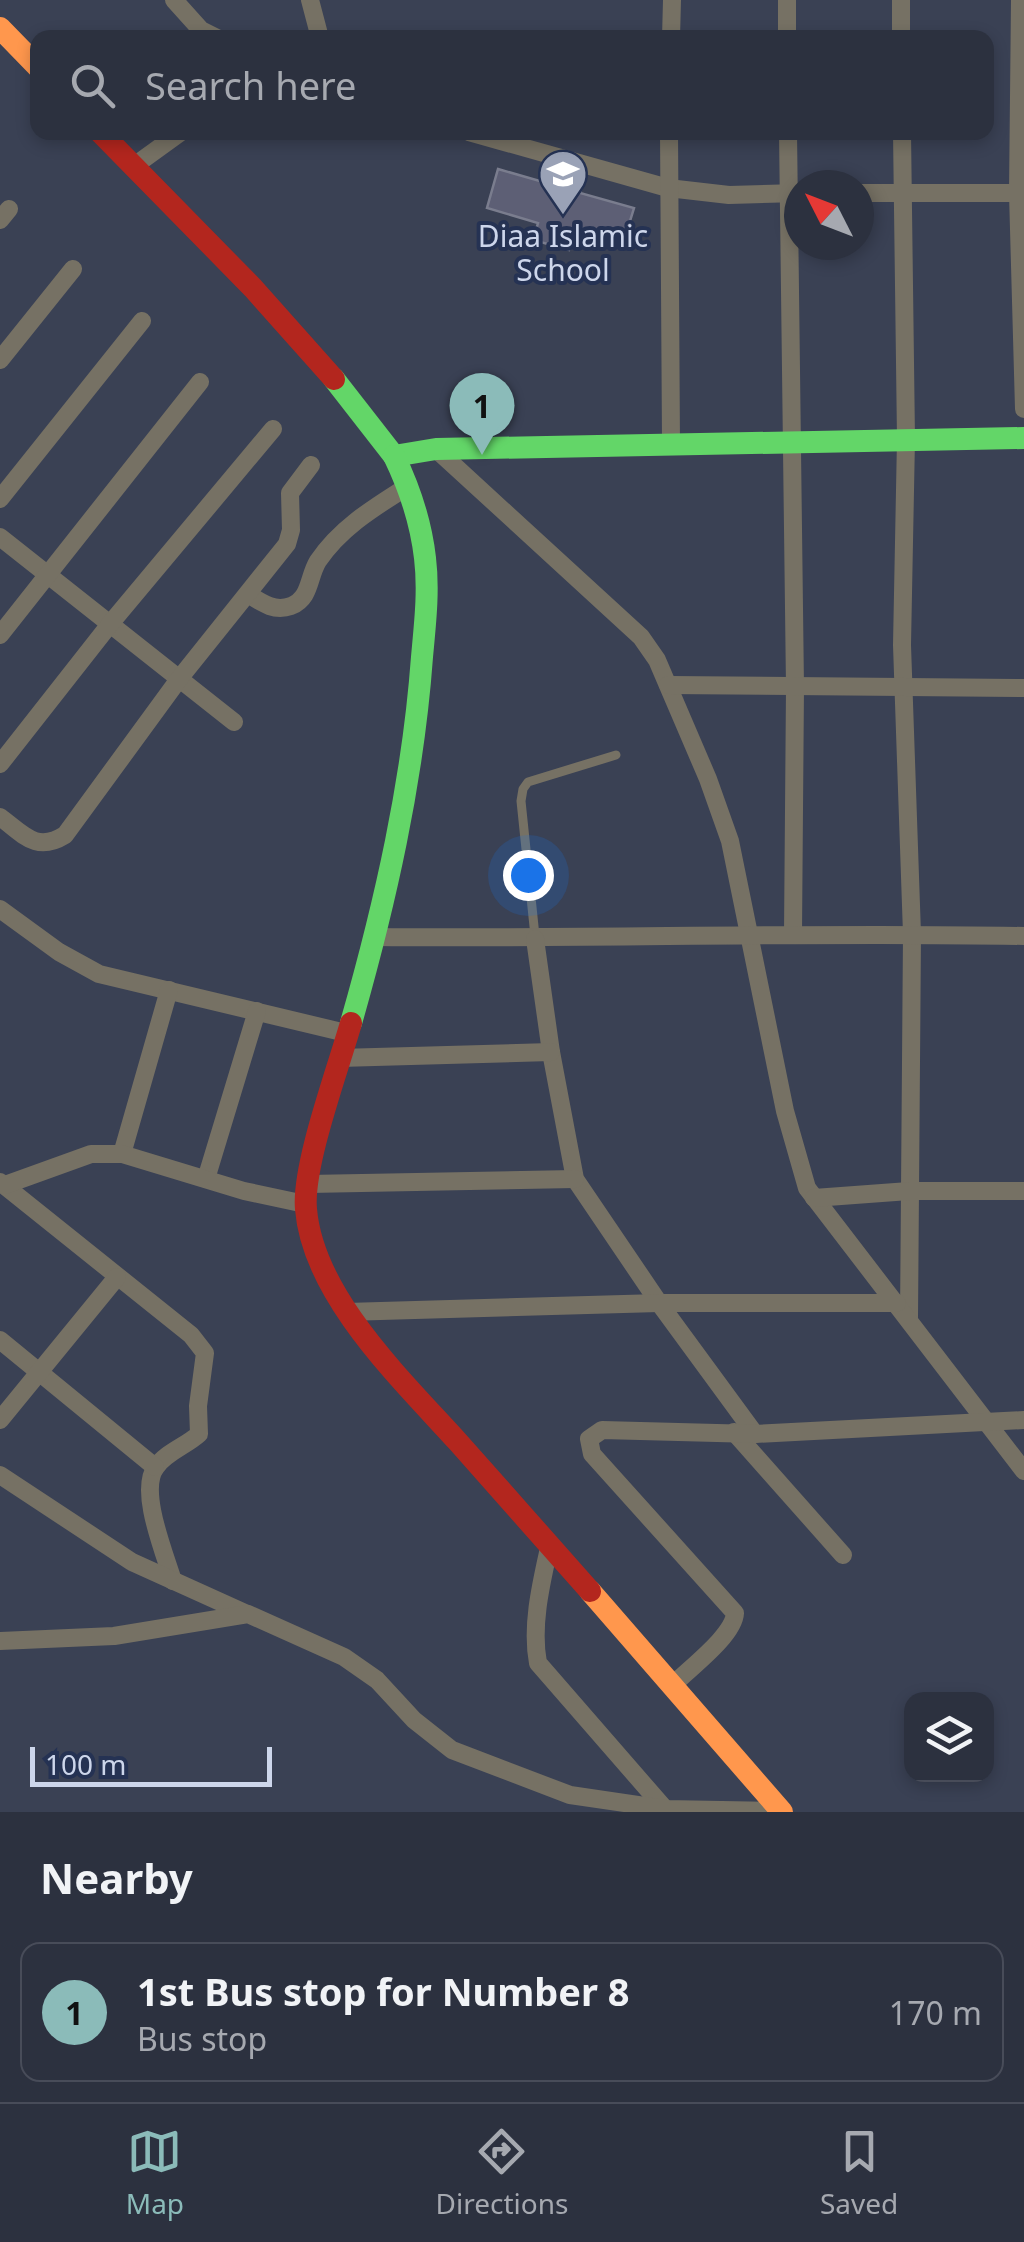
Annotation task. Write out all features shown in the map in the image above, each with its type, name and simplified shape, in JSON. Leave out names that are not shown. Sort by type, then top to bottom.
[{"type":"street","points":[[174,0],[201,30]]},
{"type":"street","points":[[310,0],[318,30]]},
{"type":"street","points":[[671,30],[672,0]]},
{"type":"street","points":[[786,0],[787,30]]},
{"type":"street","points":[[901,0],[901,30]]},
{"type":"street","points":[[1020,0],[1024,409]]},
{"type":"street","points":[[0,28],[30,59]]},
{"type":"street","points":[[108,140],[285,324],[394,456],[408,486],[425,555],[425,618],[408,778],[376,936],[346,1033],[307,1194],[314,1244],[360,1333],[674,1684],[782,1812]]},
{"type":"street","points":[[134,166],[170,140]]},
{"type":"street","points":[[497,140],[668,188],[729,195],[784,193]]},
{"type":"street","points":[[669,140],[671,442]]},
{"type":"street","points":[[789,140],[792,170]]},
{"type":"street","points":[[902,140],[906,439],[903,688],[912,934],[903,1310]]},
{"type":"street","points":[[874,193],[1021,194]]},
{"type":"street","points":[[793,260],[793,933]]},
{"type":"street","points":[[0,360],[73,269]]},
{"type":"street","points":[[0,499],[142,320]]},
{"type":"street","points":[[0,635],[200,382]]},
{"type":"street","points":[[0,764],[110,624],[273,429]]},
{"type":"street","points":[[394,456],[436,449],[671,442],[1024,438]]},
{"type":"street","points":[[436,449],[641,637],[657,660],[725,826],[802,1176],[814,1198],[1024,1471]]},
{"type":"street","points":[[0,817],[38,843],[47,845],[64,835],[179,679],[287,544],[291,530],[290,493],[311,466]]},
{"type":"street","points":[[248,594],[271,608],[293,605],[307,592],[318,562],[354,522],[408,486]]},
{"type":"street","points":[[0,537],[234,722]]},
{"type":"street","points":[[668,685],[1024,688]]},
{"type":"street","points":[[0,909],[80,965],[118,980],[346,1033]]},
{"type":"street","points":[[376,936],[1024,936]]},
{"type":"street","points":[[535,939],[575,1179],[755,1434]]},
{"type":"street","points":[[122,1154],[169,990]]},
{"type":"street","points":[[206,1180],[258,1011]]},
{"type":"street","points":[[340,1058],[551,1052]]},
{"type":"street","points":[[2,1183],[91,1154],[122,1154],[206,1180],[307,1194],[575,1179]]},
{"type":"street","points":[[2,1183],[191,1335],[205,1353],[198,1406],[200,1434],[155,1467],[150,1479],[149,1494],[173,1580]]},
{"type":"street","points":[[814,1198],[908,1191],[1024,1191]]},
{"type":"street","points":[[0,1420],[117,1277]]},
{"type":"street","points":[[346,1312],[660,1304],[903,1310]]},
{"type":"street","points":[[0,1340],[155,1467]]},
{"type":"street","points":[[674,1684],[727,1633],[736,1620],[735,1613],[592,1454],[589,1439],[602,1430],[755,1434],[1024,1420]]},
{"type":"street","points":[[734,1432],[843,1556]]},
{"type":"street","points":[[0,1475],[132,1562],[344,1658],[378,1680],[414,1720],[452,1750],[570,1796],[665,1808],[782,1812]]},
{"type":"street","points":[[549,1548],[540,1588],[538,1662],[665,1808]]},
{"type":"street","points":[[0,1641],[114,1636],[248,1614]]},
{"type":"lane","points":[[535,939],[523,789],[528,782],[616,755]]},
{"type":"building","points":[[498,169],[550,184],[553,171],[584,180],[580,193],[634,208],[622,247],[574,233],[569,250],[533,240],[538,223],[487,208]]},
{"type":"traffic: fast","points":[[334,379],[394,456],[436,449],[1024,438]]},
{"type":"traffic: fast","points":[[351,1023],[405,796],[425,620],[423,545],[414,506],[394,456]]},
{"type":"traffic: slow","points":[[0,28],[30,59]]},
{"type":"traffic: slow","points":[[590,1591],[782,1812]]},
{"type":"traffic: jam","points":[[108,140],[253,288],[334,379]]},
{"type":"traffic: jam","points":[[351,1023],[315,1143],[306,1191],[312,1241],[325,1273],[342,1305],[387,1364],[590,1591]]},
{"type":"place","name":"Diaa Islamic School","points":[[563,216]]},
{"type":"place","name":"1st Bus stop for Number 8","points":[[482,455]]}]
